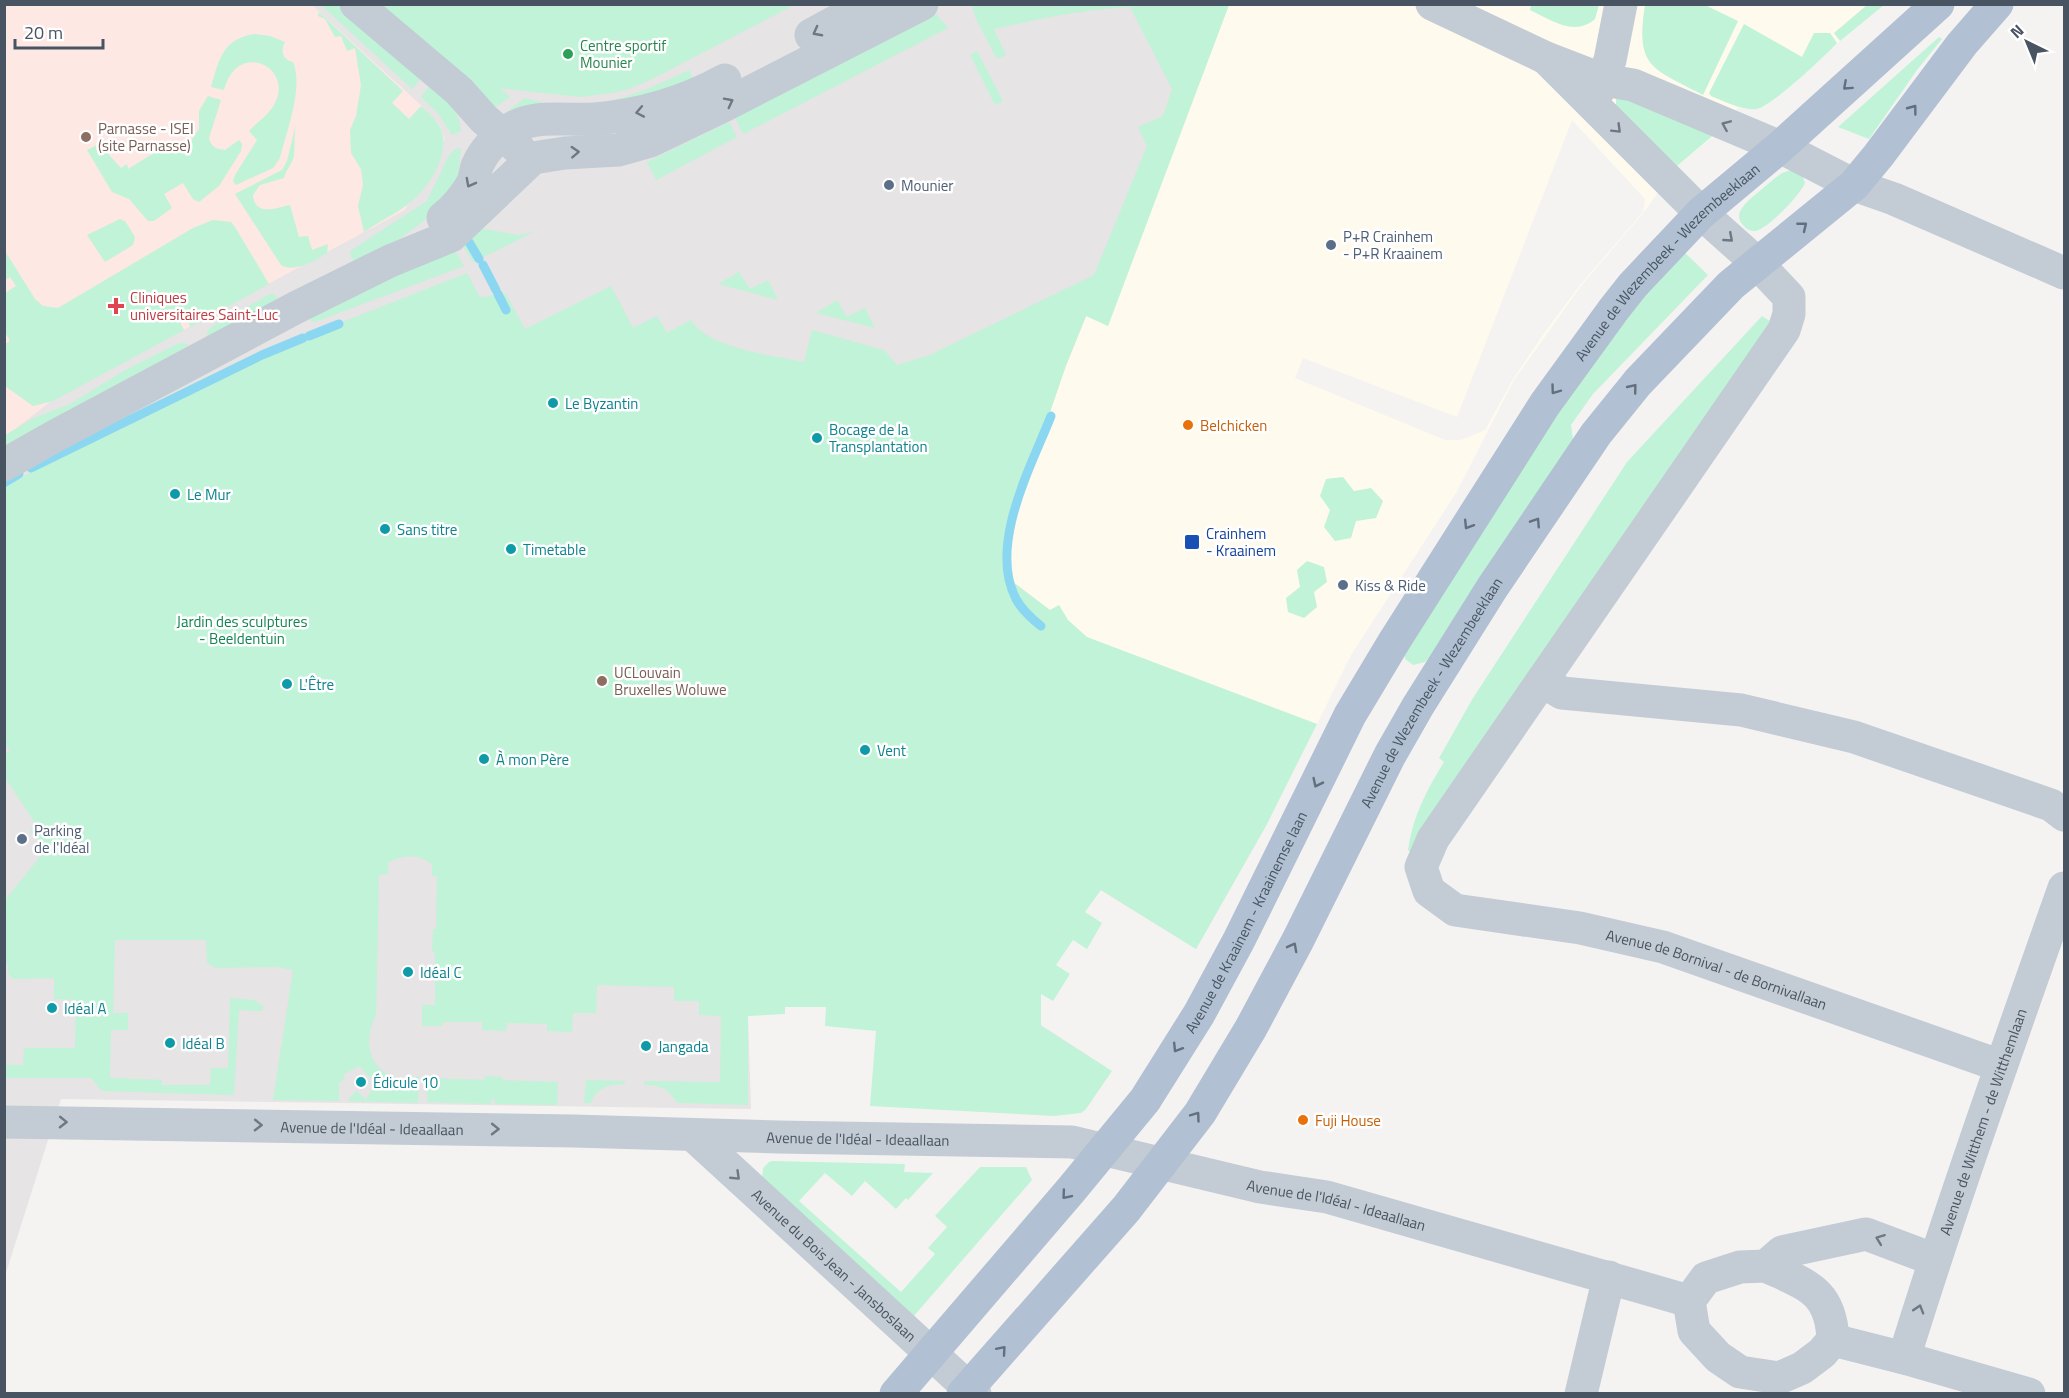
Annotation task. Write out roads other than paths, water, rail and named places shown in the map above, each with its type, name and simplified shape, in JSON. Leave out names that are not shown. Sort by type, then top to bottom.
[{"type":"main road","name":"Avenue de Wezembeek - Wezembeeklaan","points":[[1369,684],[1545,404],[1633,285],[1701,213],[1780,147],[1938,4]]},
{"type":"main road","name":"Avenue de Wezembeek - Wezembeeklaan","points":[[969,1392],[1126,1209],[1200,1113],[1251,1028],[1298,940],[1390,755],[1418,706],[1557,490],[1596,434],[1638,382],[1731,285],[1854,184],[1878,156],[1962,44],[1997,4]]},
{"type":"main road","name":"Avenue de Kraainem - Kraainemse laan","points":[[896,1394],[1144,1100],[1199,1014],[1250,919],[1350,715],[1369,684]]},
{"type":"street","points":[[356,4],[459,91],[501,135],[533,158]]},
{"type":"street","points":[[390,261],[450,212],[472,183],[484,153],[501,135],[531,120],[594,119],[658,108],[707,90],[868,4]]},
{"type":"street","points":[[4,465],[294,308],[390,261],[451,236],[533,158],[565,153],[618,150],[650,141],[922,4]]},
{"type":"street","points":[[1432,4],[1545,58],[1598,93],[1701,213],[1757,263],[1789,297],[1790,314],[1785,330],[1542,681],[1562,693],[1741,710],[1854,737],[2051,805],[2064,815]]},
{"type":"street","points":[[1598,93],[1610,60],[1621,4]]},
{"type":"street","points":[[1598,93],[1633,85],[1780,147],[1854,184],[1959,226],[2064,273]]},
{"type":"street","name":"Avenue de Bornival - de Bornivallaan","points":[[1542,681],[1433,839],[1421,867],[1429,891],[1455,910],[1580,928],[1663,947],[2001,1066]]},
{"type":"street","name":"Avenue de Witthem - de Witthemlaan","points":[[1904,1358],[2001,1066],[2064,888]]},
{"type":"street","name":"Avenue de l'Idéal - Ideaallaan","points":[[4,1122],[1071,1142],[1260,1187],[1327,1197],[1689,1302]]},
{"type":"street","name":"Avenue du Bois Jean - Jansboslaan","points":[[693,1135],[932,1353],[969,1392]]},
{"type":"street","points":[[1766,1266],[1782,1252],[1866,1234],[1935,1260]]},
{"type":"street","points":[[1766,1266],[1810,1286],[1825,1303],[1833,1322],[1833,1340],[1822,1353],[1780,1386],[1740,1372],[1718,1357],[1694,1331],[1689,1302],[1706,1278],[1740,1267],[1766,1266]]},
{"type":"street","points":[[1581,1394],[1609,1277]]},
{"type":"street","points":[[1833,1340],[2029,1394]]},
{"type":"waterway","points":[[469,242],[479,259]]},
{"type":"waterway","points":[[483,265],[496,290]]},
{"type":"waterway","points":[[498,294],[506,310]]},
{"type":"waterway","points":[[309,336],[339,324]]},
{"type":"waterway","points":[[31,468],[262,355],[303,338]]},
{"type":"waterway","points":[[1041,626],[1027,614],[1016,599],[1009,578],[1007,555],[1009,531],[1016,506],[1051,416]]},
{"type":"waterway","points":[[4,483],[19,474]]},
{"type":"place","name":"Centre sportif Mounier","points":[[568,54]]},
{"type":"place","name":"Parnasse - ISEI (site Parnasse)","points":[[86,137]]},
{"type":"place","name":"Mounier","points":[[889,185]]},
{"type":"place","name":"P+R Crainhem - P+R Kraainem","points":[[1331,245]]},
{"type":"place","name":"Cliniques universitaires Saint-Luc","points":[[116,306]]},
{"type":"place","name":"Le Byzantin","points":[[553,403]]},
{"type":"place","name":"Belchicken","points":[[1188,425]]},
{"type":"place","name":"Bocage de la Transplantation","points":[[817,438]]},
{"type":"place","name":"Le Mur","points":[[175,494]]},
{"type":"place","name":"Sans titre","points":[[385,529]]},
{"type":"place","name":"Crainhem - Kraainem","points":[[1192,542]]},
{"type":"place","name":"Timetable","points":[[511,549]]},
{"type":"place","name":"Kiss & Ride","points":[[1343,585]]},
{"type":"place","name":"UCLouvain Bruxelles Woluwe","points":[[602,681]]},
{"type":"place","name":"L'Être","points":[[287,684]]},
{"type":"place","name":"Vent","points":[[865,750]]},
{"type":"place","name":"À mon Père","points":[[484,759]]},
{"type":"place","name":"Parking de l'Idéal","points":[[22,839]]},
{"type":"place","name":"Idéal C","points":[[408,972]]},
{"type":"place","name":"Idéal A","points":[[52,1008]]},
{"type":"place","name":"Idéal B","points":[[170,1043]]},
{"type":"place","name":"Jangada","points":[[646,1046]]},
{"type":"place","name":"Édicule 10","points":[[361,1082]]},
{"type":"place","name":"Fuji House","points":[[1303,1120]]},
{"type":"park label","name":"Jardin des sculptures - Beeldentuin","points":[[242,630]]}]
